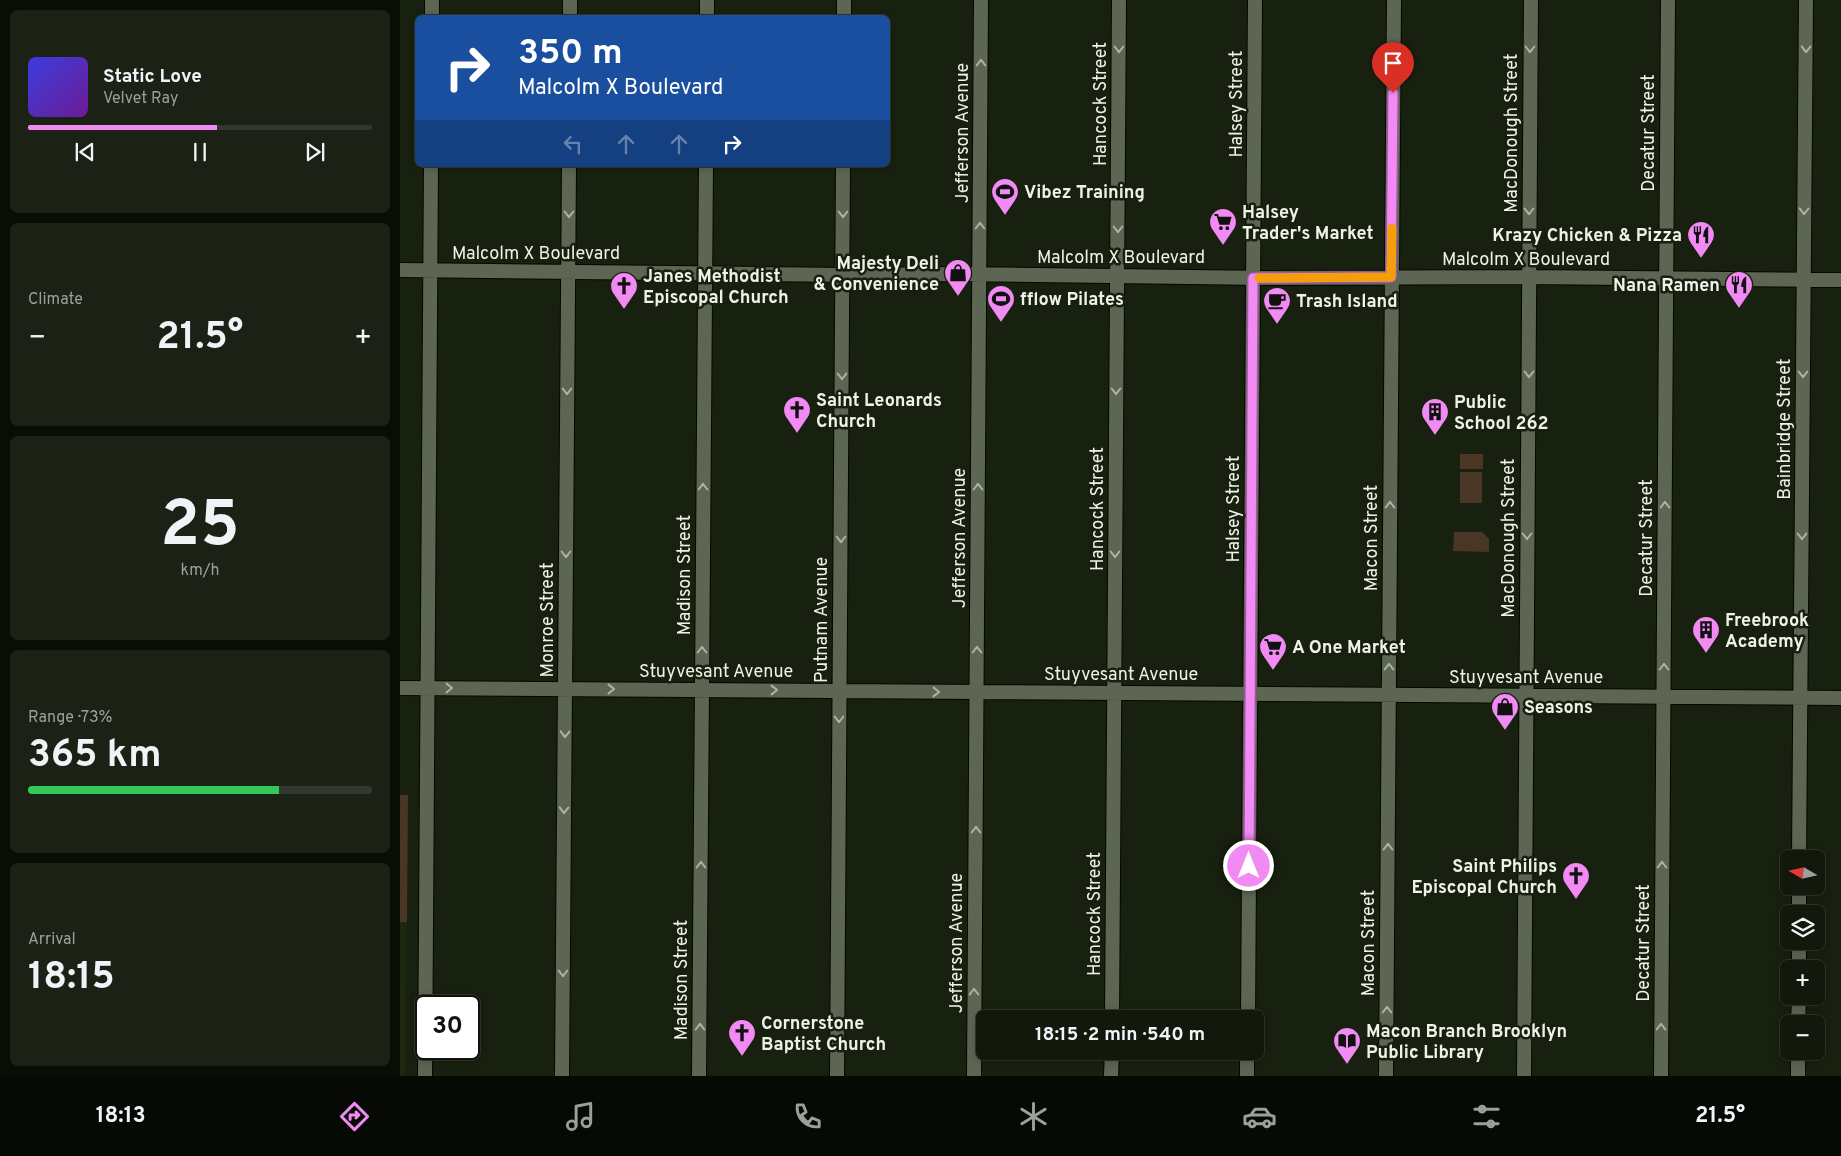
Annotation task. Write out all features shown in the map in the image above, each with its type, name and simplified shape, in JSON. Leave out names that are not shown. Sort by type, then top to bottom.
[{"type":"street","points":[[432,0],[432,15]]},
{"type":"street","points":[[570,0],[570,15]]},
{"type":"street","points":[[707,0],[707,15]]},
{"type":"street","points":[[844,0],[844,15]]},
{"type":"street","name":"Jefferson Avenue","points":[[974,1076],[982,0]]},
{"type":"street","name":"Hancock Street","points":[[1112,1010],[1119,0]]},
{"type":"street","name":"Halsey Street","points":[[1248,1010],[1255,0]]},
{"type":"street","name":"Macon Street","points":[[1386,1076],[1394,0]]},
{"type":"street","name":"MacDonough Street","points":[[1524,1076],[1531,0]]},
{"type":"street","name":"Decatur Street","points":[[1661,1076],[1668,0]]},
{"type":"street","name":"Bainbridge Street","points":[[1800,850],[1806,0]]},
{"type":"street","points":[[425,1076],[431,167]]},
{"type":"street","name":"Monroe Street","points":[[562,1076],[569,167]]},
{"type":"street","name":"Madison Street","points":[[699,1076],[706,167]]},
{"type":"street","name":"Putnam Avenue","points":[[837,1076],[843,167]]},
{"type":"street","name":"Malcolm X Boulevard","points":[[400,270],[1253,278],[1841,280]]},
{"type":"street","name":"Stuyvesant Avenue","points":[[400,688],[1841,698]]},
{"type":"street","points":[[1112,1060],[1112,1076]]},
{"type":"street","points":[[1247,1060],[1247,1076]]},
{"type":"street","points":[[1798,1060],[1798,1076]]},
{"type":"shaded area","points":[[1460,454],[1483,454],[1483,469],[1460,469]]},
{"type":"shaded area","points":[[1460,472],[1482,472],[1482,503],[1460,503]]},
{"type":"shaded area","points":[[1454,532],[1482,532],[1489,539],[1489,552],[1453,551]]},
{"type":"shaded area","points":[[400,795],[408,795],[407,922],[400,922]]},
{"type":"shaded area","points":[[400,922],[407,922],[405,1076],[400,1076]]},
{"type":"slow traffic","points":[[1259,278],[1391,277],[1392,228]]},
{"type":"place","name":"Vibez Training","points":[[1005,216]]},
{"type":"place","name":"Halsey Trader's Market","points":[[1223,246]]},
{"type":"place","name":"Krazy Chicken & Pizza","points":[[1701,259]]},
{"type":"place","name":"Majesty Deli & Convenience","points":[[958,297]]},
{"type":"place","name":"Nana Ramen","points":[[1739,309]]},
{"type":"place","name":"Janes Methodist Episcopal Church","points":[[624,310]]},
{"type":"place","name":"fflow Pilates","points":[[1001,323]]},
{"type":"place","name":"Trash Island","points":[[1277,325]]},
{"type":"place","name":"Saint Leonards Church","points":[[797,434]]},
{"type":"place","name":"Public School 262","points":[[1435,436]]},
{"type":"place","name":"Freebrook Academy","points":[[1706,654]]},
{"type":"place","name":"A One Market","points":[[1273,671]]},
{"type":"place","name":"Seasons","points":[[1505,731]]},
{"type":"place","name":"Saint Philips Episcopal Church","points":[[1576,900]]},
{"type":"place","name":"Cornerstone Baptist Church","points":[[742,1057]]},
{"type":"place","name":"Macon Branch Brooklyn Public Library","points":[[1347,1065]]},
{"type":"route","points":[[1249,866],[1253,278],[1391,277],[1393,93]]}]
